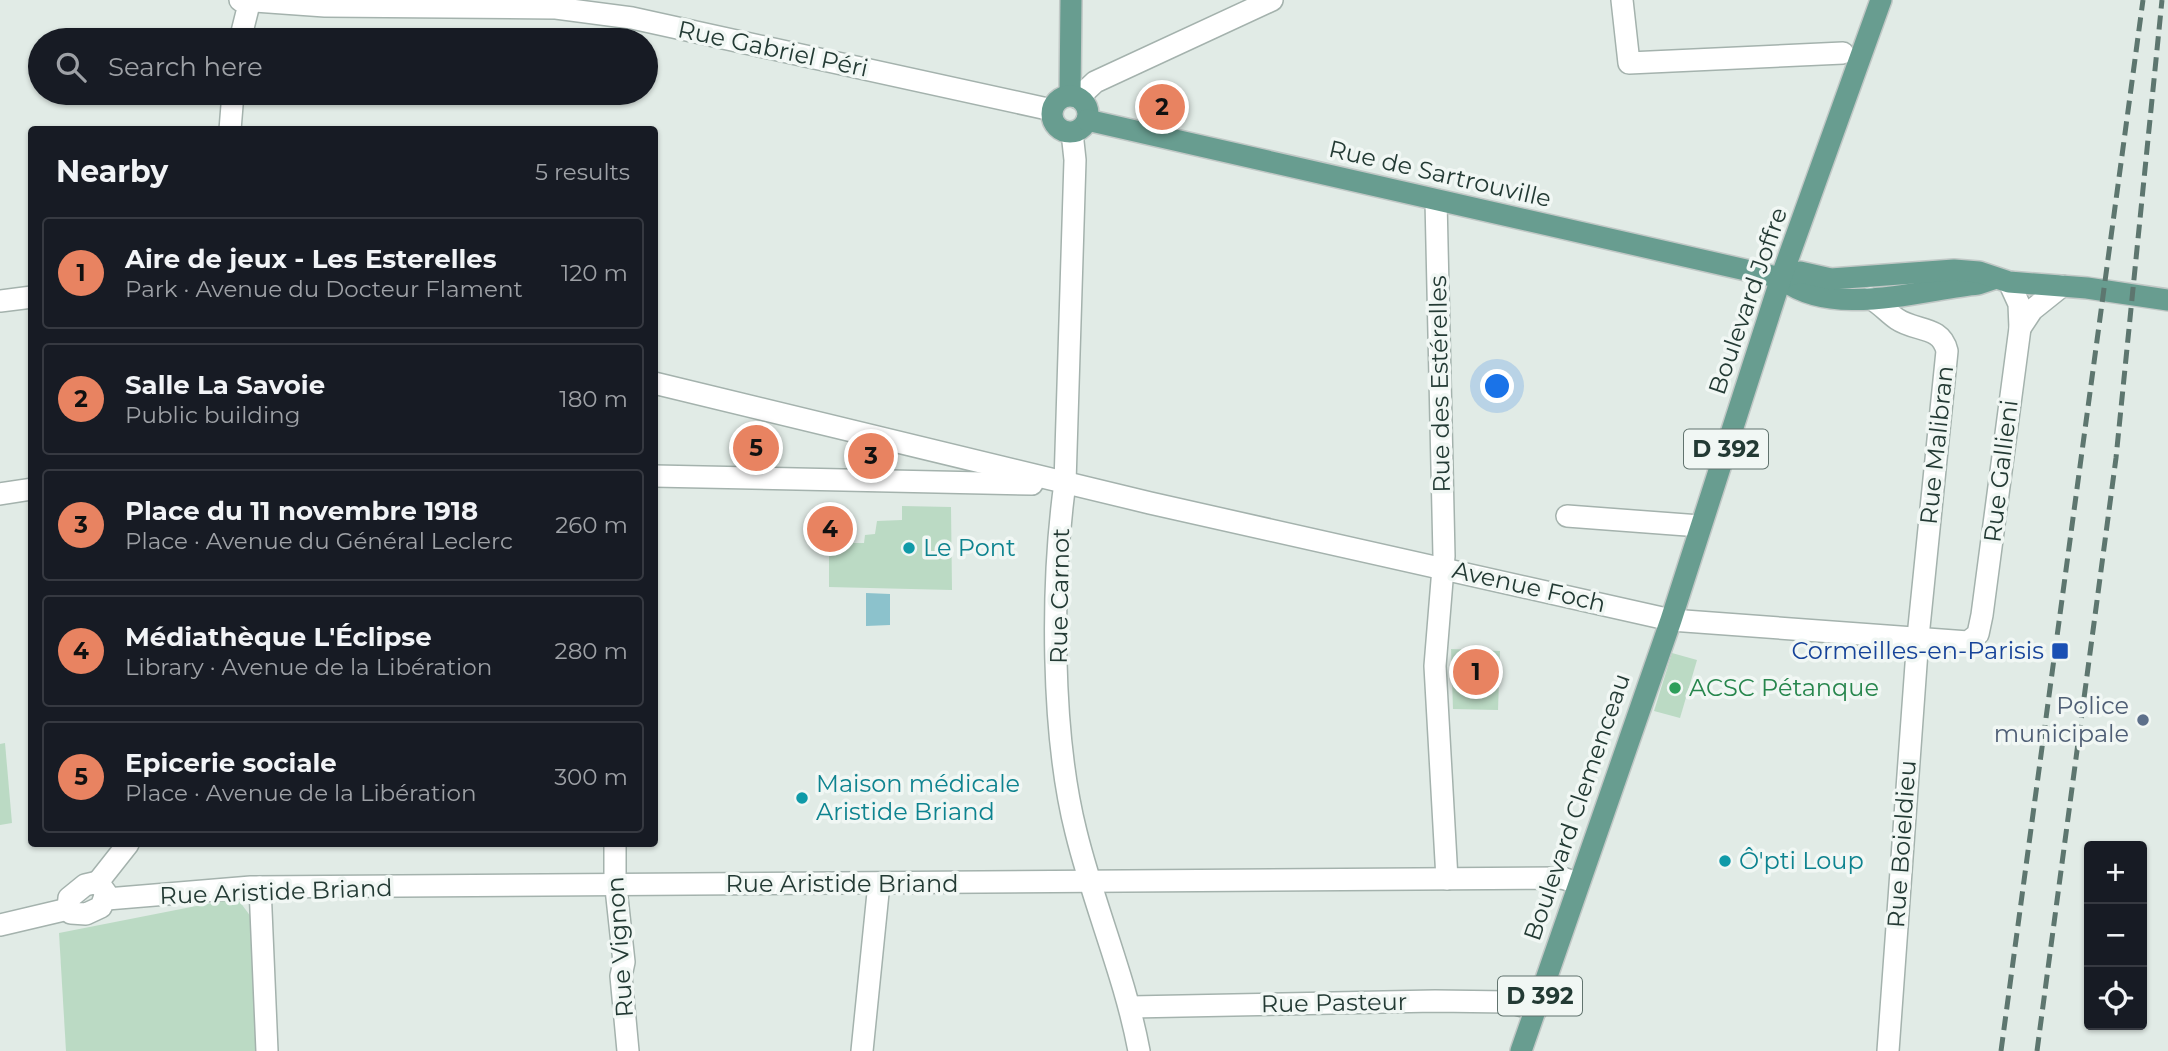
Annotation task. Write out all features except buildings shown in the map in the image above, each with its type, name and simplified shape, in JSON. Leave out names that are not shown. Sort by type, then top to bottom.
[{"type":"main road","points":[[1070,0],[1074,96],[1088,109],[1080,126],[1057,127],[1052,110],[1056,101],[1074,96]]},
{"type":"main road","name":"Boulevard Joffre","points":[[1671,620],[1781,278],[1881,0]]},
{"type":"main road","name":"Rue de Sartrouville","points":[[1080,126],[1436,200],[1781,278]]},
{"type":"main road","points":[[1781,278],[1800,272],[1831,279],[1954,270],[1979,272],[2001,280],[2168,300]]},
{"type":"main road","points":[[1781,278],[1796,290],[1816,297],[1842,300],[2001,280]]},
{"type":"main road","name":"Boulevard Clemenceau","points":[[1521,1051],[1671,620]]},
{"type":"street","points":[[1074,96],[1094,82],[1272,0]]},
{"type":"street","points":[[1622,0],[1629,62],[1843,53]]},
{"type":"street","points":[[242,28],[246,1]]},
{"type":"street","name":"Rue Gabriel Péri","points":[[246,1],[325,6],[556,8],[632,18],[1052,110]]},
{"type":"street","points":[[230,126],[232,105]]},
{"type":"street","name":"Rue Carnot","points":[[1080,126],[1075,160],[1065,483],[1057,640],[1062,747],[1076,834],[1131,1007],[1139,1051]]},
{"type":"street","name":"Rue des Estérelles","points":[[1436,200],[1442,568],[1435,666],[1447,879]]},
{"type":"street","name":"Rue Gallieni","points":[[1982,614],[2020,328],[2019,304],[2001,280]]},
{"type":"street","points":[[2020,328],[2032,310],[2062,286]]},
{"type":"street","points":[[0,302],[28,298]]},
{"type":"street","name":"Rue Malibran","points":[[1870,298],[1897,319],[1937,333],[1944,341],[1947,351],[1918,638]]},
{"type":"street","points":[[658,384],[1065,483]]},
{"type":"street","points":[[658,476],[1065,483]]},
{"type":"street","name":"Avenue Foch","points":[[1065,483],[1671,620],[1968,642],[1978,634],[1982,614]]},
{"type":"street","points":[[0,494],[28,490]]},
{"type":"street","points":[[1567,516],[1700,526]]},
{"type":"street","name":"Rue Boieldieu","points":[[1888,1051],[1918,638]]},
{"type":"street","points":[[0,925],[68,909],[69,898],[75,891],[102,891],[126,847]]},
{"type":"street","name":"Rue Vignon","points":[[615,847],[628,1051]]},
{"type":"street","name":"Rue Aristide Briand","points":[[102,891],[260,887],[616,887],[1562,878],[1578,883]]},
{"type":"street","points":[[862,1051],[879,883]]},
{"type":"street","points":[[260,887],[267,1051]]},
{"type":"street","name":"Rue Pasteur","points":[[1131,1007],[1435,1001],[1509,1002],[1536,1010]]},
{"type":"green space","points":[[902,506],[951,507],[952,590],[829,587],[829,543],[864,543],[865,535],[875,534],[877,521],[902,520]]},
{"type":"green space","points":[[1451,649],[1500,651],[1498,710],[1453,709]]},
{"type":"green space","name":"ACSC Pétanque","points":[[1672,653],[1697,660],[1680,718],[1654,711]]},
{"type":"green space","points":[[5,743],[12,823],[0,825],[0,744]]},
{"type":"green space","points":[[237,898],[254,921],[259,1051],[66,1051],[59,933]]},
{"type":"water","points":[[866,593],[890,594],[890,625],[866,626]]},
{"type":"railway","points":[[2001,1051],[2143,0]]},
{"type":"railway","points":[[2037,1051],[2116,458],[2162,0]]},
{"type":"place","name":"Salle La Savoie","points":[[1162,107]]},
{"type":"place","name":"Epicerie sociale","points":[[756,448]]},
{"type":"place","name":"Place du 11 novembre 1918","points":[[871,456]]},
{"type":"place","name":"Médiathèque L'Éclipse","points":[[830,529]]},
{"type":"place","name":"Le Pont","points":[[909,548]]},
{"type":"place","name":"Cormeilles-en-Parisis","points":[[2060,651]]},
{"type":"place","name":"Aire de jeux - Les Esterelles","points":[[1476,672]]},
{"type":"place","name":"ACSC Pétanque","points":[[1675,688]]},
{"type":"place","name":"Police municipale","points":[[2143,720]]},
{"type":"place","name":"Maison médicale Aristide Briand","points":[[802,798]]},
{"type":"place","name":"Ô'pti Loup","points":[[1725,861]]}]
